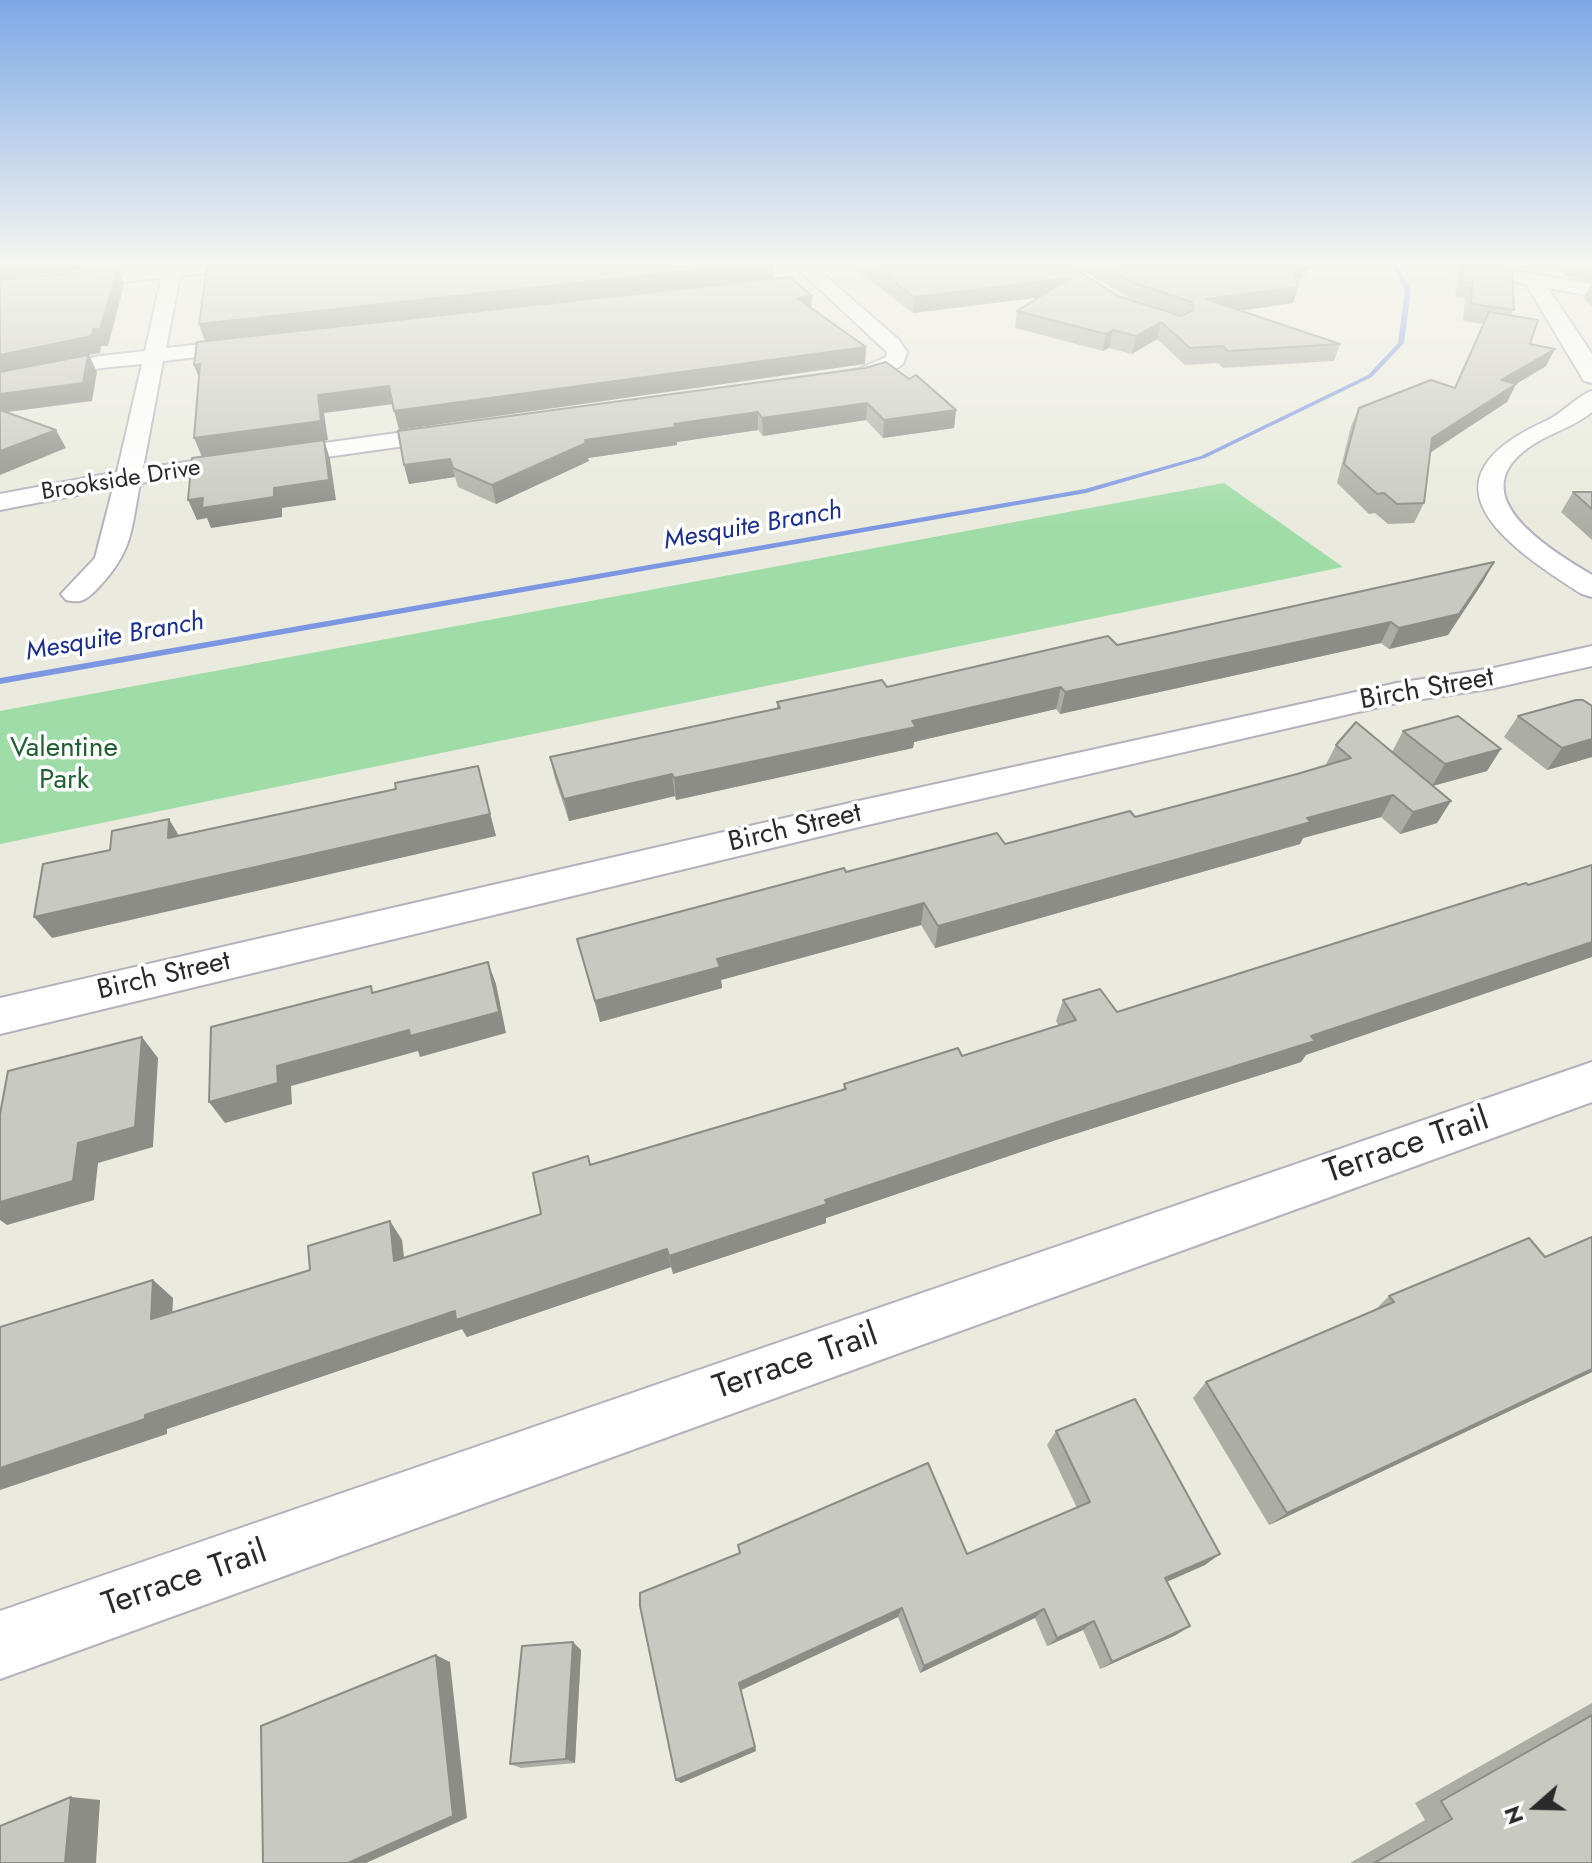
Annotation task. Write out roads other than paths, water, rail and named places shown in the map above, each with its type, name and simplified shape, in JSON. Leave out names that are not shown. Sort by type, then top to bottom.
[{"type":"street","points":[[0,382],[60,368],[173,353]]},
{"type":"street","points":[[817,382],[864,376],[884,369],[896,360],[897,353]]},
{"type":"street","points":[[1579,353],[1592,373]]},
{"type":"street","points":[[76,594],[108,561],[131,477],[154,355]]},
{"type":"street","points":[[1592,398],[1580,413],[1520,443],[1496,462],[1487,481],[1492,503],[1504,522],[1554,564],[1592,588]]},
{"type":"street","name":"Brookside Drive","points":[[0,502],[131,477],[474,429]]},
{"type":"street","name":"Birch Street","points":[[0,1016],[909,803],[1397,693],[1494,678],[1592,656]]},
{"type":"street","name":"Terrace Trail","points":[[0,1645],[1592,1082]]},
{"type":"waterway","name":"Mesquite Branch","points":[[0,681],[1086,491],[1203,457],[1370,376],[1392,353]]},
{"type":"park label","name":"Valentine Park","points":[[64,765]]}]
